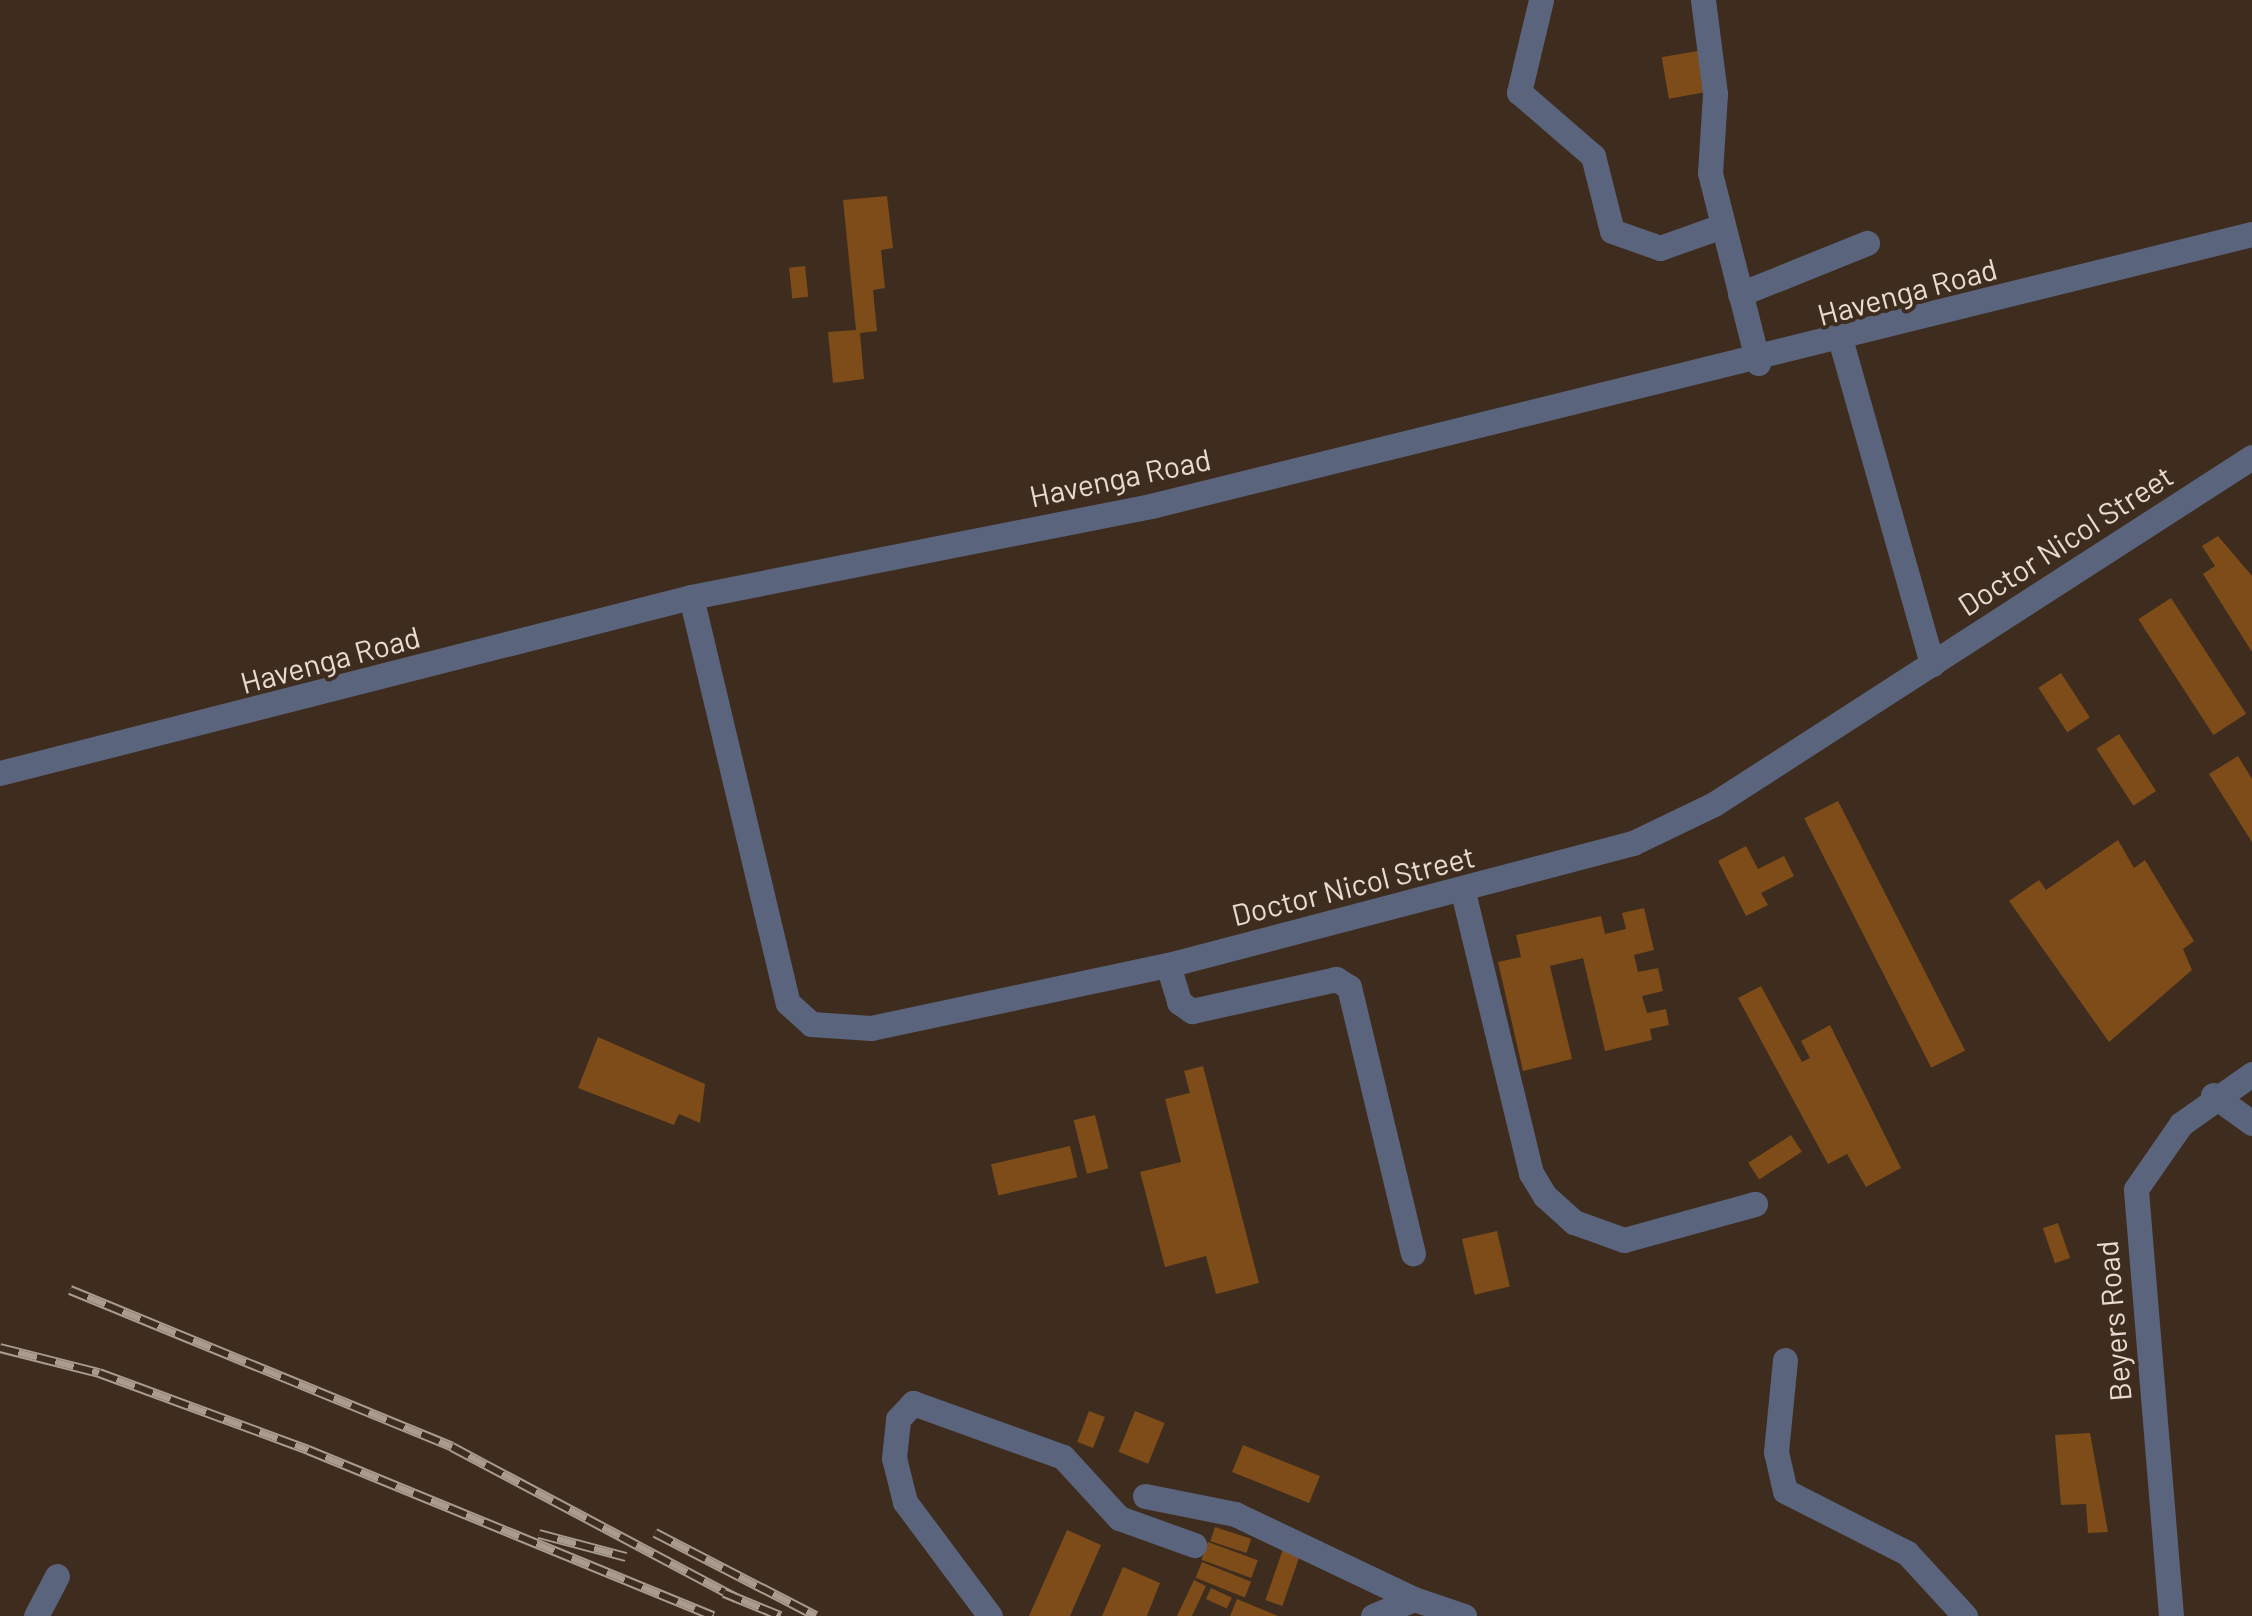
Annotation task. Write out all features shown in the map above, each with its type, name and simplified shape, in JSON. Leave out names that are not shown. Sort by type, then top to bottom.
[{"type":"street","points":[[1541,0],[1519,92],[1593,156],[1612,231],[1660,248],[1720,227]]},
{"type":"street","points":[[1703,0],[1720,227],[1758,363]]},
{"type":"street","name":"Havenga Road","points":[[0,773],[690,597],[1151,506],[1758,363],[2252,234]]},
{"type":"street","points":[[1740,294],[1867,243]]},
{"type":"street","points":[[1840,342],[1932,664]]},
{"type":"street","name":"Doctor Nicol Street","points":[[690,597],[778,979],[798,1014],[871,1028],[1168,965],[1463,892],[1678,824],[2251,460]]},
{"type":"street","points":[[1463,892],[1531,1173],[1545,1196],[1574,1222],[1624,1240],[1754,1204]]},
{"type":"street","points":[[1168,965],[1178,1002],[1192,1011],[1336,979],[1350,987],[1414,1253]]},
{"type":"street","name":"Beyers Road","points":[[2171,1616],[2136,1189],[2156,1150],[2213,1095],[2252,1074]]},
{"type":"street","points":[[2213,1095],[2252,1122]]},
{"type":"street","points":[[1786,1360],[1776,1452],[1784,1491],[1906,1552],[1965,1616]]},
{"type":"street","points":[[990,1616],[905,1502],[894,1458],[898,1419],[907,1406],[928,1405],[1053,1452],[1118,1518],[1194,1546]]},
{"type":"street","points":[[1145,1496],[1235,1514],[1414,1599],[1464,1616]]},
{"type":"street","points":[[36,1616],[57,1576]]},
{"type":"street","points":[[1373,1616],[1414,1599]]},
{"type":"building","points":[[1703,50],[1710,91],[1669,99],[1662,57]]},
{"type":"building","points":[[887,196],[893,248],[881,250],[885,288],[873,290],[877,331],[860,333],[864,379],[833,383],[828,332],[856,330],[843,200]]},
{"type":"building","points":[[805,266],[808,297],[792,299],[789,268]]},
{"type":"building","points":[[2218,536],[2252,576],[2252,652],[2203,574],[2215,566],[2202,546]]},
{"type":"building","points":[[2171,598],[2246,714],[2213,735],[2138,619]]},
{"type":"building","points":[[2061,673],[2090,717],[2067,732],[2038,688]]},
{"type":"building","points":[[2119,734],[2156,791],[2133,806],[2096,749]]},
{"type":"building","points":[[2238,756],[2252,779],[2252,842],[2209,774]]},
{"type":"building","points":[[1838,801],[1965,1050],[1931,1068],[1804,818]]},
{"type":"building","points":[[2118,840],[2134,868],[2145,860],[2194,941],[2183,949],[2192,970],[2109,1042],[2009,901],[2039,880],[2046,890]]},
{"type":"building","points":[[1746,846],[1758,869],[1784,856],[1794,876],[1761,893],[1768,905],[1746,916],[1718,861]]},
{"type":"building","points":[[1644,908],[1654,950],[1634,955],[1638,972],[1658,968],[1663,991],[1642,996],[1647,1013],[1666,1009],[1669,1025],[1650,1029],[1652,1040],[1605,1051],[1583,958],[1550,966],[1572,1059],[1523,1071],[1498,962],[1521,957],[1516,935],[1601,916],[1605,934],[1626,929],[1622,913]]},
{"type":"building","points":[[1761,986],[1802,1062],[1810,1058],[1801,1041],[1830,1025],[1901,1168],[1866,1187],[1847,1154],[1828,1164],[1738,998]]},
{"type":"building","points":[[598,1037],[705,1084],[700,1123],[679,1114],[674,1125],[578,1088]]},
{"type":"building","points":[[1203,1066],[1259,1283],[1216,1294],[1206,1256],[1165,1267],[1140,1172],[1181,1162],[1165,1099],[1190,1093],[1184,1071]]},
{"type":"building","points":[[1095,1115],[1108,1168],[1087,1174],[1074,1120]]},
{"type":"building","points":[[1791,1135],[1802,1152],[1759,1180],[1748,1163]]},
{"type":"building","points":[[1070,1146],[1077,1177],[998,1195],[991,1164]]},
{"type":"building","points":[[2058,1223],[2070,1258],[2055,1263],[2043,1228]]},
{"type":"building","points":[[1497,1231],[1510,1287],[1475,1295],[1462,1239]]},
{"type":"building","points":[[1089,1411],[1105,1417],[1093,1448],[1077,1442]]},
{"type":"building","points":[[1135,1411],[1165,1423],[1148,1464],[1119,1452]]},
{"type":"building","points":[[2090,1433],[2108,1532],[2088,1533],[2086,1504],[2061,1505],[2055,1435]]},
{"type":"building","points":[[1243,1445],[1320,1476],[1309,1503],[1232,1472]]},
{"type":"building","points":[[1215,1527],[1251,1539],[1247,1553],[1210,1541]]},
{"type":"building","points":[[1067,1530],[1101,1545],[1070,1616],[1029,1616]]},
{"type":"building","points":[[1208,1542],[1258,1560],[1251,1578],[1202,1560]]},
{"type":"building","points":[[1283,1549],[1300,1555],[1282,1606],[1265,1600]]},
{"type":"building","points":[[1202,1562],[1251,1582],[1245,1598],[1196,1578]]},
{"type":"building","points":[[1123,1567],[1160,1583],[1147,1616],[1102,1616]]},
{"type":"building","points":[[1194,1580],[1206,1586],[1192,1616],[1177,1616]]},
{"type":"building","points":[[1211,1588],[1232,1598],[1227,1609],[1206,1599]]},
{"type":"building","points":[[1237,1599],[1278,1616],[1230,1616]]},
{"type":"railway","points":[[70,1290],[452,1447],[736,1598]]},
{"type":"railway","points":[[0,1348],[99,1373],[308,1450],[713,1616]]},
{"type":"railway","points":[[655,1533],[816,1616]]},
{"type":"railway","points":[[539,1534],[626,1557]]},
{"type":"railway","points":[[724,1593],[780,1616]]}]
